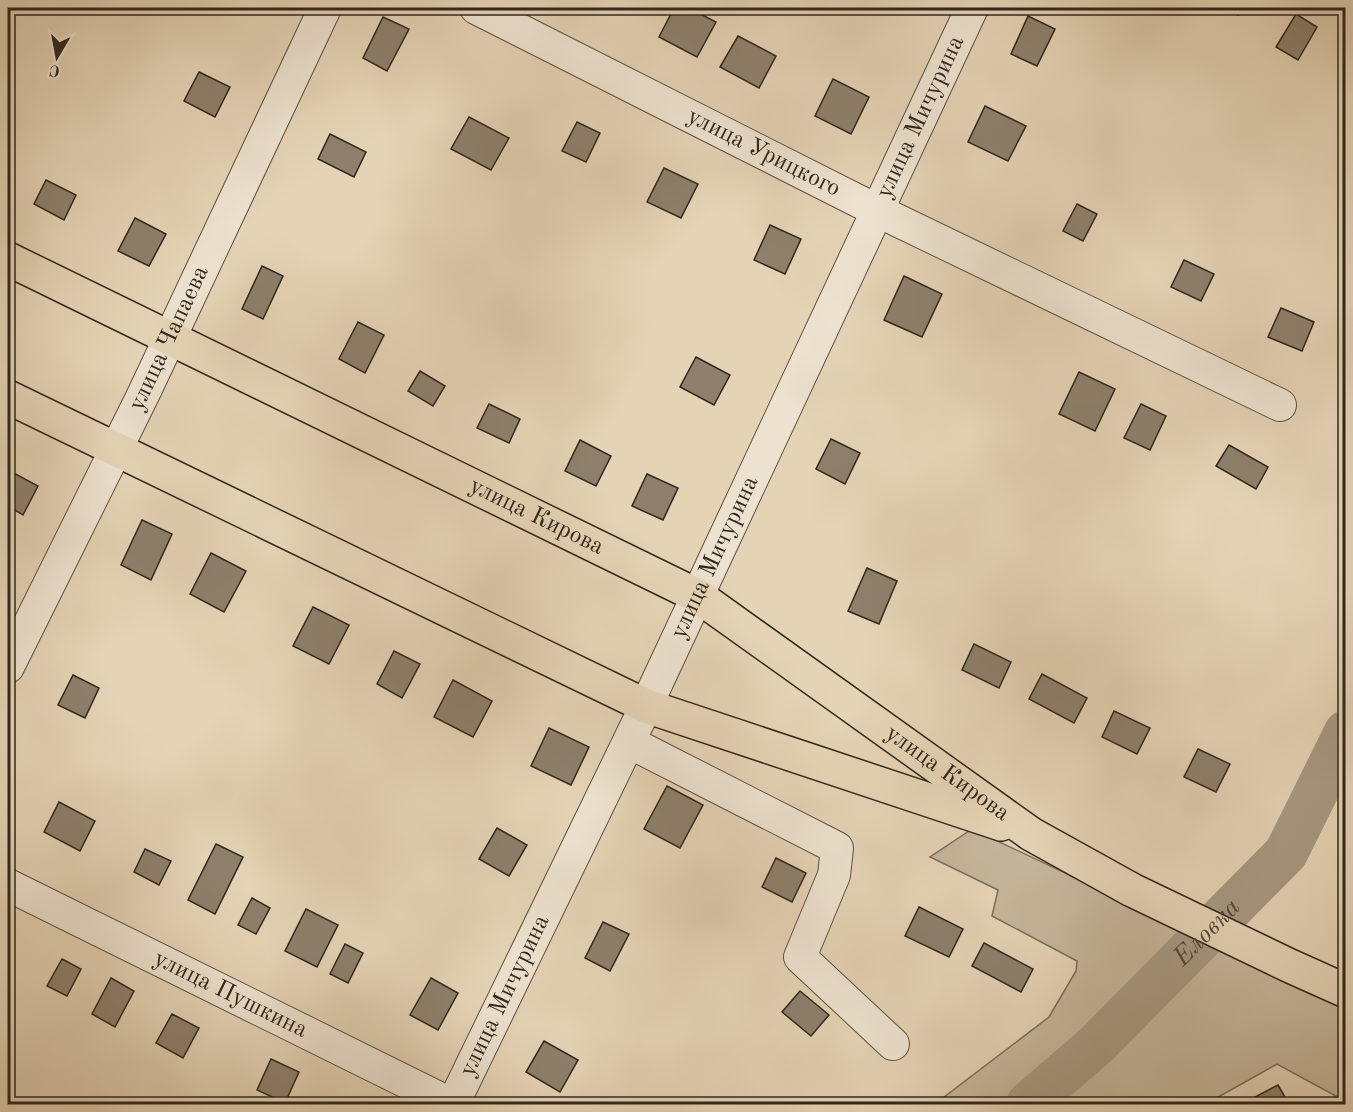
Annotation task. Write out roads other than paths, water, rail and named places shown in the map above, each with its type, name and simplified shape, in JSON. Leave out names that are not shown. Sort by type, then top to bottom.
[{"type":"main road","name":"улица Кирова","points":[[8,259],[698,596],[1031,834],[1132,890],[1346,991]]},
{"type":"main road","name":"улица Кирова","points":[[8,397],[646,706],[1031,834]]},
{"type":"street","name":"улица Чапаева","points":[[8,667],[170,338],[325,8]]},
{"type":"street","name":"улица Урицкого","points":[[476,8],[878,211],[1280,405]]},
{"type":"street","name":"улица Мичурина","points":[[452,1104],[629,742],[972,8]]},
{"type":"street","points":[[629,742],[837,848],[834,875],[800,957],[893,1044]]},
{"type":"street","name":"улица Пушкина","points":[[8,885],[452,1104]]},
{"type":"waterway","name":"Еловка","points":[[1028,1104],[1097,1044],[1286,853],[1346,732]]}]
